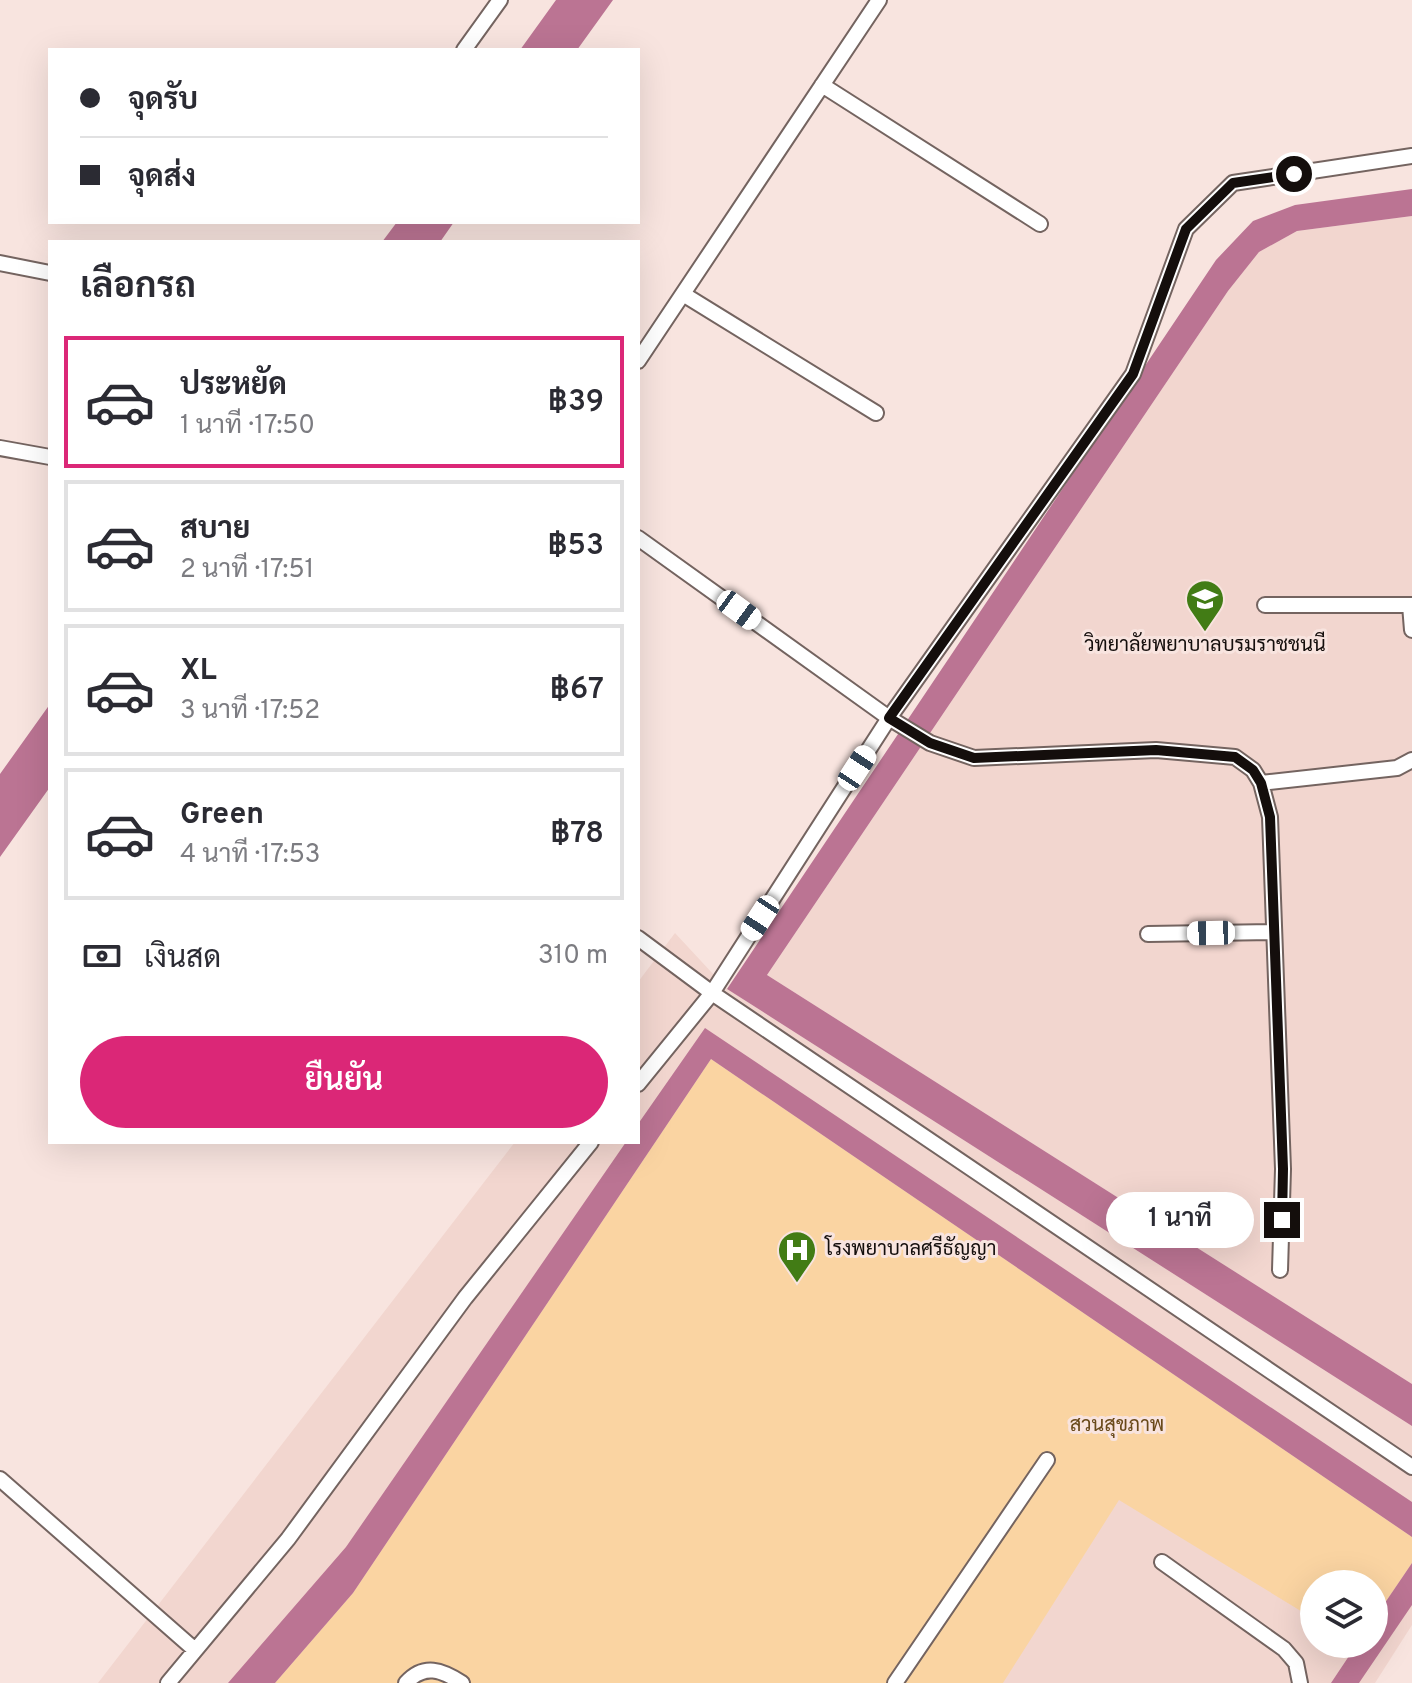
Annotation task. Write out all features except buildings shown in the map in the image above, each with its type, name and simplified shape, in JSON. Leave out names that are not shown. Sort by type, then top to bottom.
[{"type":"lane","points":[[465,48],[500,0]]},
{"type":"lane","points":[[640,358],[879,0]]},
{"type":"lane","points":[[822,85],[1040,224]]},
{"type":"lane","points":[[640,1082],[712,993],[891,719],[1133,374],[1186,229],[1233,183],[1412,156]]},
{"type":"lane","points":[[0,263],[48,273]]},
{"type":"lane","points":[[683,294],[876,413]]},
{"type":"lane","points":[[0,448],[48,457]]},
{"type":"lane","points":[[640,539],[891,719],[930,743],[974,758],[1156,750],[1235,757],[1253,770],[1261,783],[1270,817],[1283,1169],[1280,1270]]},
{"type":"lane","points":[[1265,605],[1411,605],[1412,630]]},
{"type":"lane","points":[[1261,783],[1397,768],[1412,760]]},
{"type":"lane","points":[[1148,934],[1274,932]]},
{"type":"lane","points":[[640,939],[712,993],[1412,1467]]},
{"type":"lane","points":[[168,1683],[288,1539],[465,1298],[589,1144]]},
{"type":"lane","points":[[895,1683],[1047,1460]]},
{"type":"lane","points":[[0,1479],[195,1650]]},
{"type":"lane","points":[[1162,1562],[1284,1649],[1296,1663],[1300,1683]]},
{"type":"lane","points":[[406,1683],[414,1674],[432,1669],[444,1671],[462,1683]]},
{"type":"shaded area","points":[[556,0],[613,0],[578,48],[521,48]]},
{"type":"shaded area","points":[[1412,189],[1412,216],[1297,231],[1259,252],[1228,291],[767,975],[1412,1384],[1412,1426],[727,989],[1216,260],[1253,221],[1295,205]]},
{"type":"shaded area","name":"วิทยาลัยพยาบาลบรมราชชนนี","points":[[1412,216],[1412,1384],[767,975],[1228,291],[1259,252],[1297,231]]},
{"type":"shaded area","points":[[396,224],[453,224],[441,240],[384,240]]},
{"type":"shaded area","points":[[48,707],[48,790],[0,857],[0,774]]},
{"type":"shaded area","name":"โรงพยาบาลศรีธัญญา","points":[[675,933],[727,989],[1412,1426],[1412,1625],[1375,1683],[98,1683],[513,1144],[640,1144],[640,979]]},
{"type":"shaded area","points":[[705,1028],[1412,1502],[1412,1537],[711,1059],[353,1593],[275,1683],[228,1683],[346,1547],[625,1144],[640,1144],[640,1121]]},
{"type":"shaded area","points":[[1412,1563],[1412,1605],[1388,1640],[1388,1598]]},
{"type":"shaded area","points":[[1348,1658],[1376,1658],[1359,1683],[1331,1683]]},
{"type":"green space","name":"โรงพยาบาลศรีธัญญา","points":[[711,1059],[1412,1537],[1412,1563],[1388,1598],[1388,1570],[1300,1570],[1300,1610],[1119,1500],[1003,1683],[275,1683],[353,1593]]},
{"type":"place","name":"วิทยาลัยพยาบาลบรมราชชนนี","points":[[1205,633]]},
{"type":"place","name":"โรงพยาบาลศรีธัญญา","points":[[797,1284]]},
{"type":"route","points":[[1282,1220],[1283,1169],[1270,817],[1261,783],[1253,770],[1235,757],[1156,750],[974,758],[930,743],[889,718],[1133,374],[1186,229],[1233,183],[1294,174]]},
{"type":"park label","name":"สวนสุขภาพ","points":[[1117,1426]]}]
